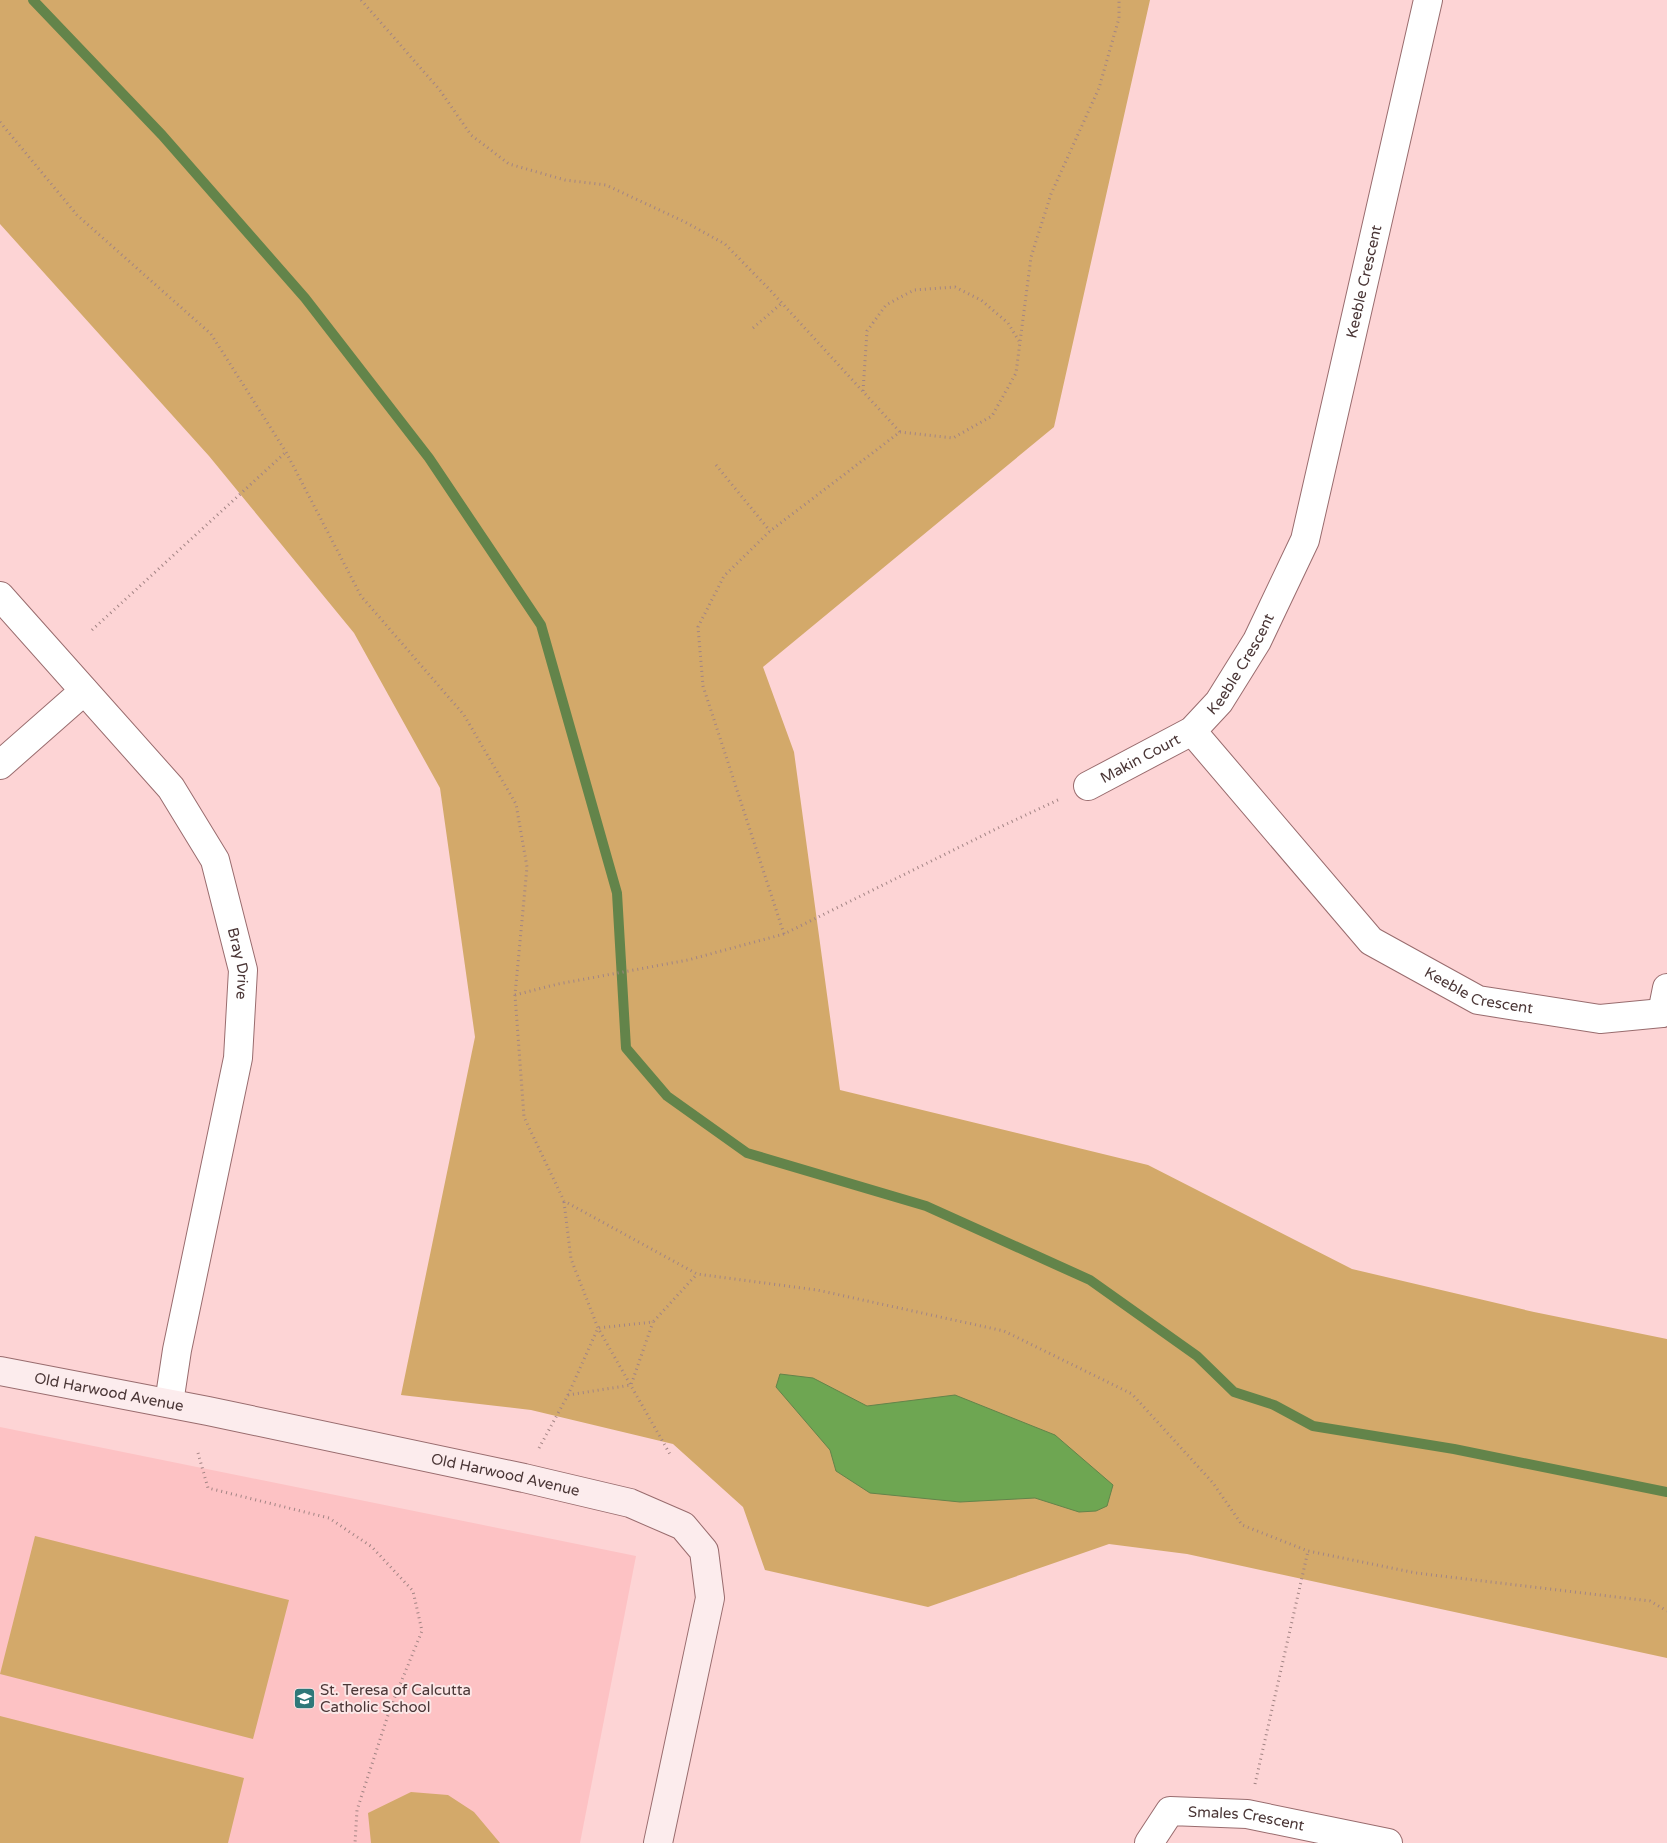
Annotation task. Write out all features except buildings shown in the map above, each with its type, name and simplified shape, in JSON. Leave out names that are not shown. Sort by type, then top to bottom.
[{"type":"street","name":"Keeble Crescent","points":[[1428,0],[1305,540],[1257,641],[1219,702],[1192,731],[1371,941],[1478,1000],[1600,1019],[1665,1006]]},
{"type":"street","name":"Bray Drive","points":[[0,596],[171,788],[215,860],[242,970],[238,1058],[178,1350],[169,1403]]},
{"type":"street","points":[[0,765],[84,691]]},
{"type":"street","name":"Makin Court","points":[[1088,786],[1192,731]]},
{"type":"street","name":"Old Harwood Avenue","points":[[0,1371],[169,1403],[524,1478],[630,1503],[683,1526],[704,1551],[710,1598],[658,1843]]},
{"type":"street","name":"Smales Crescent","points":[[1149,1843],[1170,1811],[1247,1814],[1388,1843]]},
{"type":"path","points":[[361,0],[439,89],[471,135],[509,164],[565,180],[606,185],[685,222],[725,244],[782,303],[900,432],[953,438],[992,416],[1016,372],[1031,257],[1051,194],[1099,88],[1119,18],[1119,0]]},
{"type":"path","points":[[0,122],[77,215],[211,334],[286,452],[361,596],[464,715],[516,804],[527,867],[515,996],[524,1117],[564,1201],[571,1259],[598,1328],[671,1456]]},
{"type":"path","points":[[863,391],[867,331],[886,305],[914,290],[955,287],[972,295],[981,300],[1008,323],[1020,342]]},
{"type":"path","points":[[753,328],[782,303]]},
{"type":"path","points":[[784,934],[703,686],[698,627],[724,576],[770,531],[900,432]]},
{"type":"path","points":[[92,630],[286,452]]},
{"type":"path","points":[[716,465],[770,531]]},
{"type":"path","points":[[515,996],[558,984],[688,960],[784,934],[998,828],[1088,786]]},
{"type":"path","points":[[564,1201],[697,1274],[817,1290],[1004,1331],[1132,1394],[1212,1483],[1242,1525],[1308,1551],[1416,1573],[1650,1601],[1667,1611]]},
{"type":"path","points":[[631,1385],[653,1322],[697,1274]]},
{"type":"path","points":[[598,1328],[653,1322]]},
{"type":"path","points":[[524,1478],[568,1394],[598,1328]]},
{"type":"path","points":[[568,1394],[631,1385]]},
{"type":"path","points":[[198,1453],[208,1488],[329,1518],[372,1547],[413,1591],[422,1631],[390,1709],[357,1810],[355,1843]]},
{"type":"path","points":[[1247,1814],[1260,1766],[1308,1551]]},
{"type":"shaded area","points":[[0,0],[1150,0],[1054,427],[763,667],[794,752],[840,1090],[1148,1165],[1352,1269],[1534,1312],[1667,1339],[1667,1658],[1187,1554],[1109,1544],[928,1607],[765,1570],[743,1507],[673,1444],[531,1410],[401,1395],[475,1037],[440,788],[354,633],[209,456],[0,224]]},
{"type":"shaded area","points":[[780,1374],[813,1378],[867,1406],[955,1395],[1055,1435],[1113,1485],[1107,1506],[1096,1511],[1079,1512],[1035,1498],[960,1502],[870,1493],[836,1471],[830,1450],[776,1387]]},
{"type":"shaded area","name":"St. Teresa of Calcutta Catholic School","points":[[0,1427],[636,1556],[580,1843],[0,1843]]},
{"type":"shaded area","points":[[35,1536],[289,1600],[253,1739],[0,1674]]},
{"type":"shaded area","points":[[0,1716],[244,1778],[228,1843],[0,1843]]},
{"type":"shaded area","points":[[411,1792],[448,1795],[474,1812],[500,1843],[371,1843],[368,1813]]},
{"type":"waterway","points":[[33,0],[162,135],[305,298],[429,458],[541,625],[617,893],[626,1048],[667,1096],[747,1153],[926,1206],[1090,1280],[1197,1356],[1234,1392],[1274,1405],[1313,1426],[1454,1449],[1667,1492]]},
{"type":"place","name":"St. Teresa of Calcutta Catholic School","points":[[304,1699]]}]
